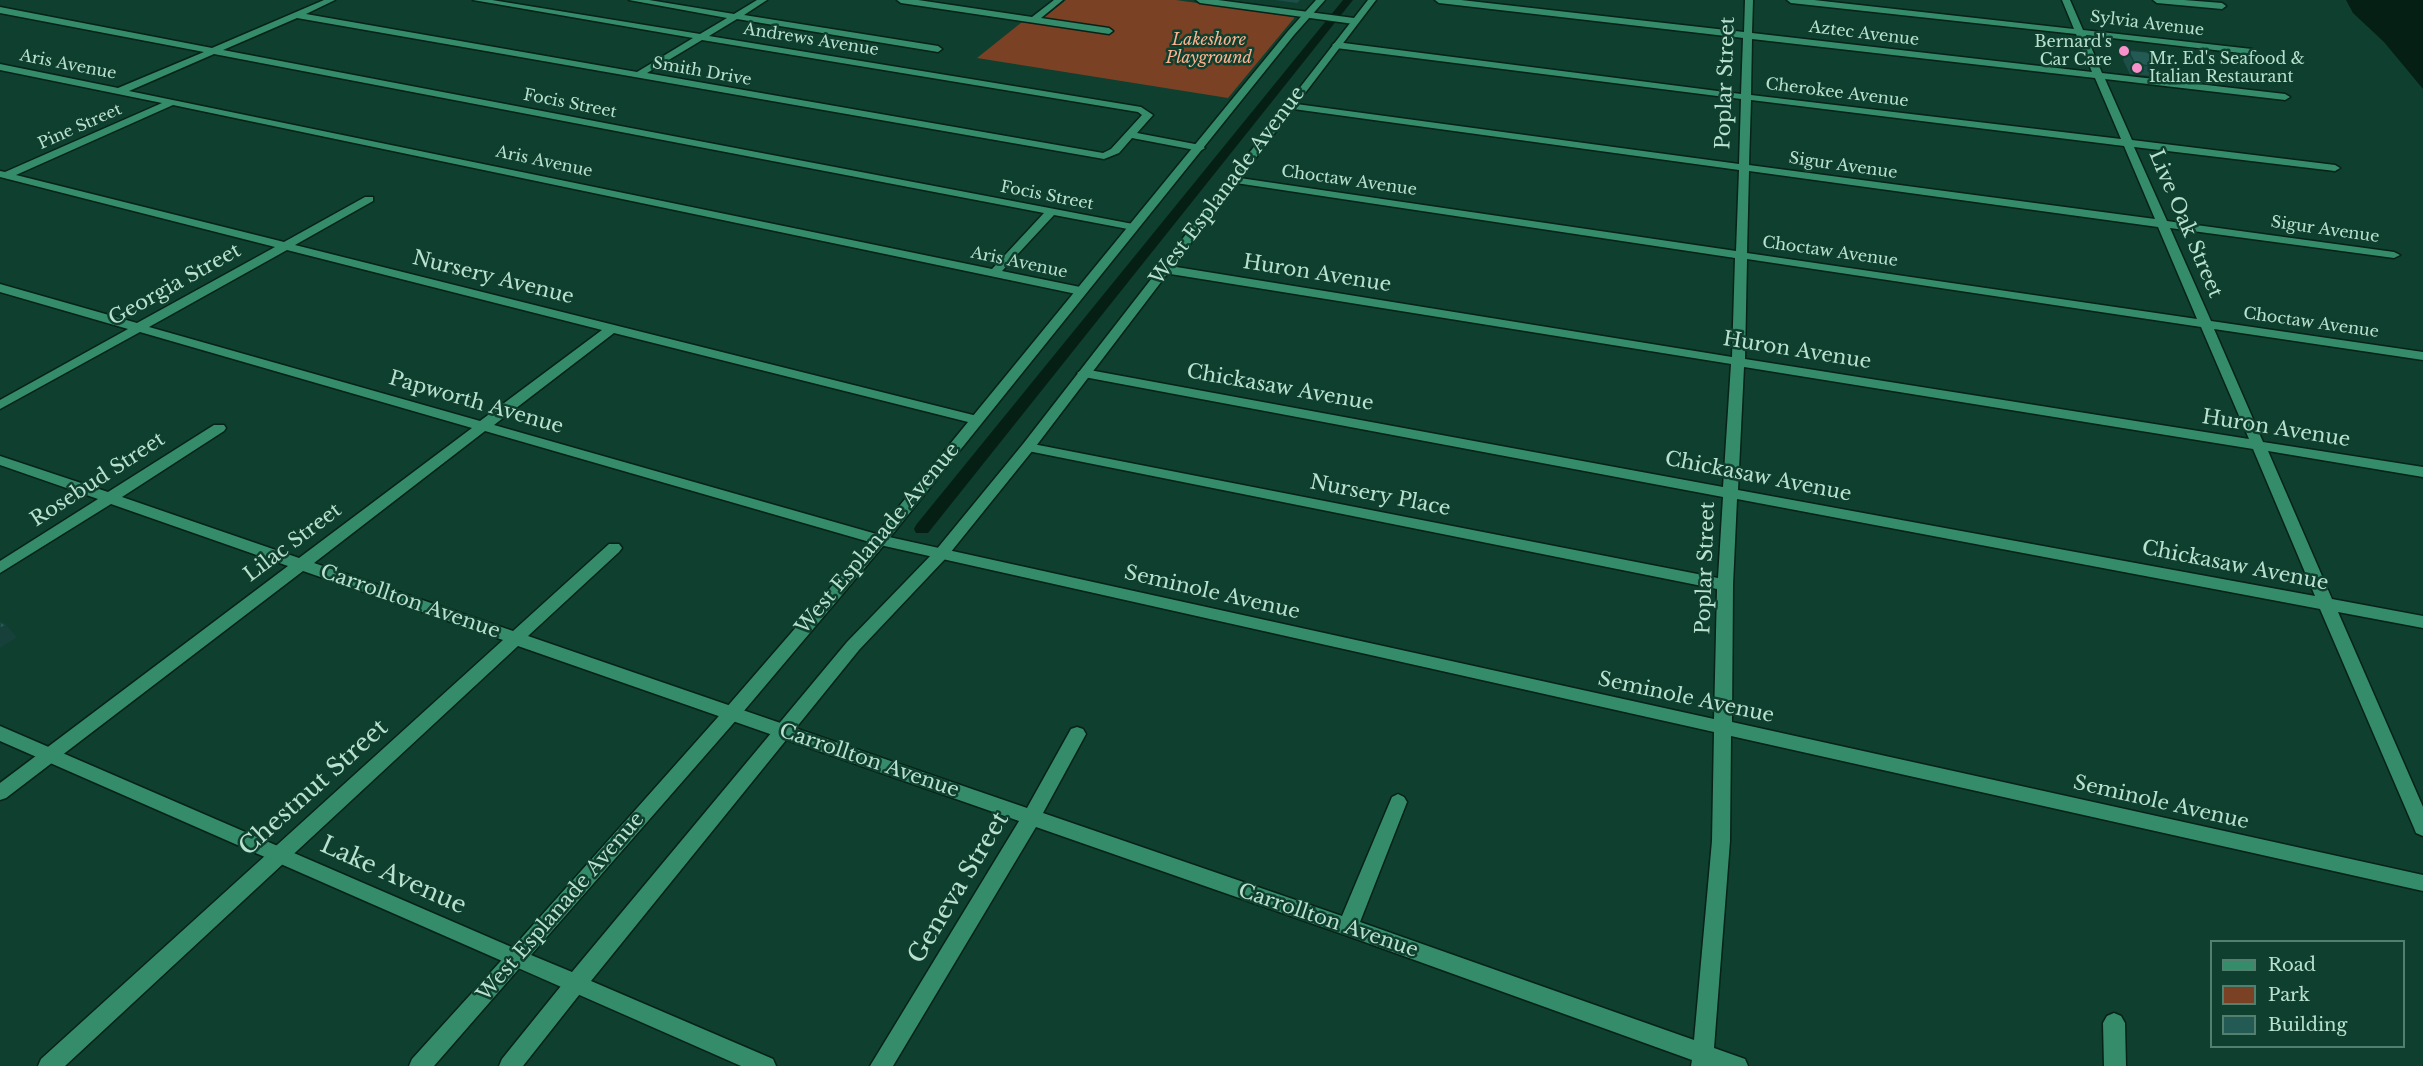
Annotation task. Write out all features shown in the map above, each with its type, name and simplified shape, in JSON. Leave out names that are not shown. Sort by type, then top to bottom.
[{"type":"street","points":[[120,91],[331,0]]},
{"type":"street","name":"Andrews Avenue","points":[[477,0],[1141,110],[1148,115],[1132,135]]},
{"type":"street","points":[[633,0],[938,49]]},
{"type":"street","points":[[636,76],[763,0]]},
{"type":"street","points":[[901,0],[1109,32]]},
{"type":"street","points":[[1034,20],[1059,0]]},
{"type":"street","points":[[1200,0],[1349,21]]},
{"type":"street","name":"West Esplanade Avenue","points":[[420,1066],[732,713],[880,540],[1081,291],[1313,16],[1321,0]]},
{"type":"street","name":"West Esplanade Avenue","points":[[510,1066],[853,646],[941,554],[1028,447],[1336,45],[1349,21],[1372,0]]},
{"type":"street","name":"Aztec Avenue","points":[[1439,0],[2285,98]]},
{"type":"street","name":"Poplar Street","points":[[1703,1060],[1722,841],[1725,585],[1737,362],[1749,0]]},
{"type":"street","name":"Sylvia Avenue","points":[[1791,0],[2249,51]]},
{"type":"street","name":"Live Oak Street","points":[[2066,0],[2423,828]]},
{"type":"street","points":[[2157,0],[2222,6]]},
{"type":"street","name":"Focis Street","points":[[0,10],[1134,227]]},
{"type":"street","name":"Smith Drive","points":[[297,15],[1104,156],[1112,154],[1132,135]]},
{"type":"street","name":"Cherokee Avenue","points":[[1336,45],[1746,98],[2335,168]]},
{"type":"street","name":"Aris Avenue","points":[[0,67],[1081,291]]},
{"type":"street","name":"Pine Street","points":[[2,176],[173,102]]},
{"type":"street","name":"Sigur Avenue","points":[[1289,106],[2394,255]]},
{"type":"street","points":[[1132,135],[1200,148]]},
{"type":"street","name":"Nursery Avenue","points":[[2,176],[976,420]]},
{"type":"street","name":"Choctaw Avenue","points":[[1233,180],[2423,356]]},
{"type":"street","name":"Georgia Street","points":[[0,405],[369,199]]},
{"type":"street","points":[[994,273],[1051,212]]},
{"type":"street","name":"Huron Avenue","points":[[1164,269],[2423,472]]},
{"type":"street","name":"Papworth Avenue","points":[[0,288],[880,540],[941,554]]},
{"type":"street","name":"Lilac Street","points":[[0,793],[612,328]]},
{"type":"street","name":"Chickasaw Avenue","points":[[1084,373],[2423,622]]},
{"type":"street","name":"Rosebud Street","points":[[0,568],[219,428]]},
{"type":"street","name":"Nursery Place","points":[[1028,447],[1725,585]]},
{"type":"street","name":"Carrollton Avenue","points":[[0,460],[1348,927],[1703,1060],[1737,1066]]},
{"type":"street","name":"Chestnut Street","points":[[49,1066],[614,548]]},
{"type":"street","name":"Seminole Avenue","points":[[941,554],[2423,883]]},
{"type":"street","name":"Lake Avenue","points":[[0,733],[765,1066]]},
{"type":"street","name":"Geneva Street","points":[[881,1066],[1030,818],[1077,734]]},
{"type":"street","points":[[1348,927],[1398,802]]},
{"type":"street","points":[[2114,1023],[2115,1066]]},
{"type":"green space","name":"Lakeshore Playground","points":[[1066,0],[1176,0],[1295,17],[1228,98],[977,58],[1022,22],[1036,24]]},
{"type":"shaded area","points":[[2346,0],[2423,0],[2423,89],[2384,42],[2353,13]]},
{"type":"building","points":[[2128,50],[2149,52],[2156,67],[2135,64]]},
{"type":"waterway","points":[[922,529],[1348,0]]},
{"type":"place","name":"Bernard's Car Care","points":[[2124,51]]},
{"type":"place","name":"Mr. Ed's Seafood & Italian Restaurant","points":[[2137,68]]}]
